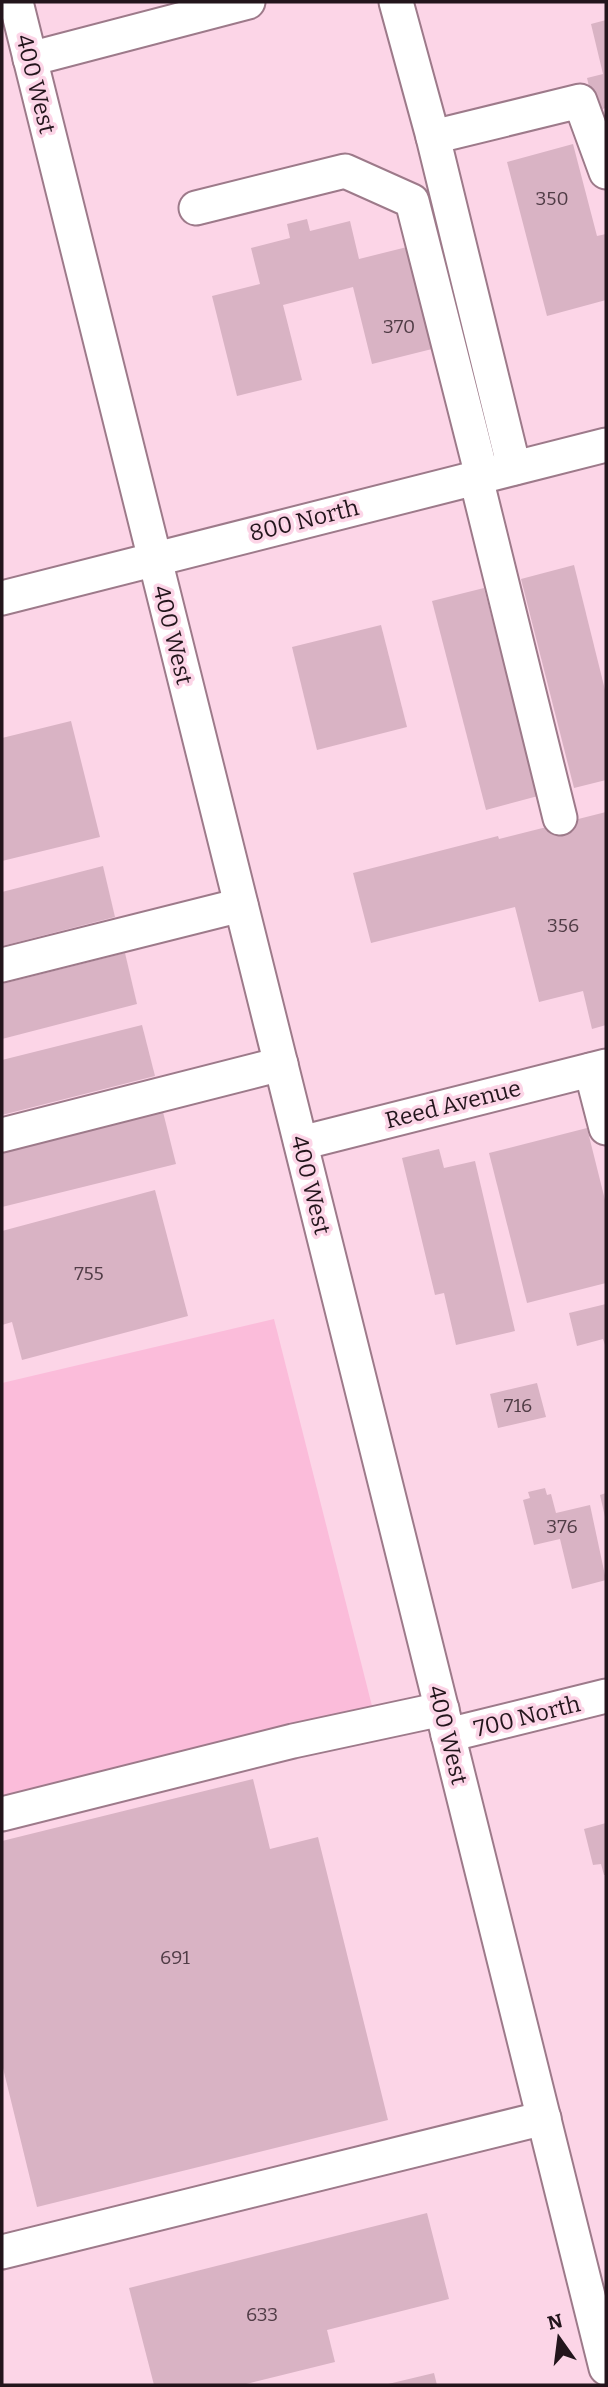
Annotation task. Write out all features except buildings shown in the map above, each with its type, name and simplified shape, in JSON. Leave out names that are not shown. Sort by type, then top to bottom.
[{"type":"street","name":"400 West","points":[[16,2],[606,2368]]},
{"type":"street","points":[[30,59],[248,2]]},
{"type":"street","points":[[396,2],[433,137],[514,468]]},
{"type":"street","points":[[433,137],[580,101],[606,172]]},
{"type":"street","points":[[196,208],[345,171],[412,201],[561,818]]},
{"type":"street","name":"800 North","points":[[2,597],[606,445]]},
{"type":"street","points":[[2,965],[241,905]]},
{"type":"street","points":[[2,1135],[281,1064]]},
{"type":"street","points":[[599,1068],[606,1128]]},
{"type":"street","name":"Reed Avenue","points":[[300,1143],[599,1068]]},
{"type":"street","name":"700 North","points":[[2,1814],[293,1741],[445,1722],[606,1696]]},
{"type":"street","points":[[2,2252],[544,2118]]},
{"type":"shaded area","points":[[274,1319],[372,1706],[2,1799],[2,1383]]}]
